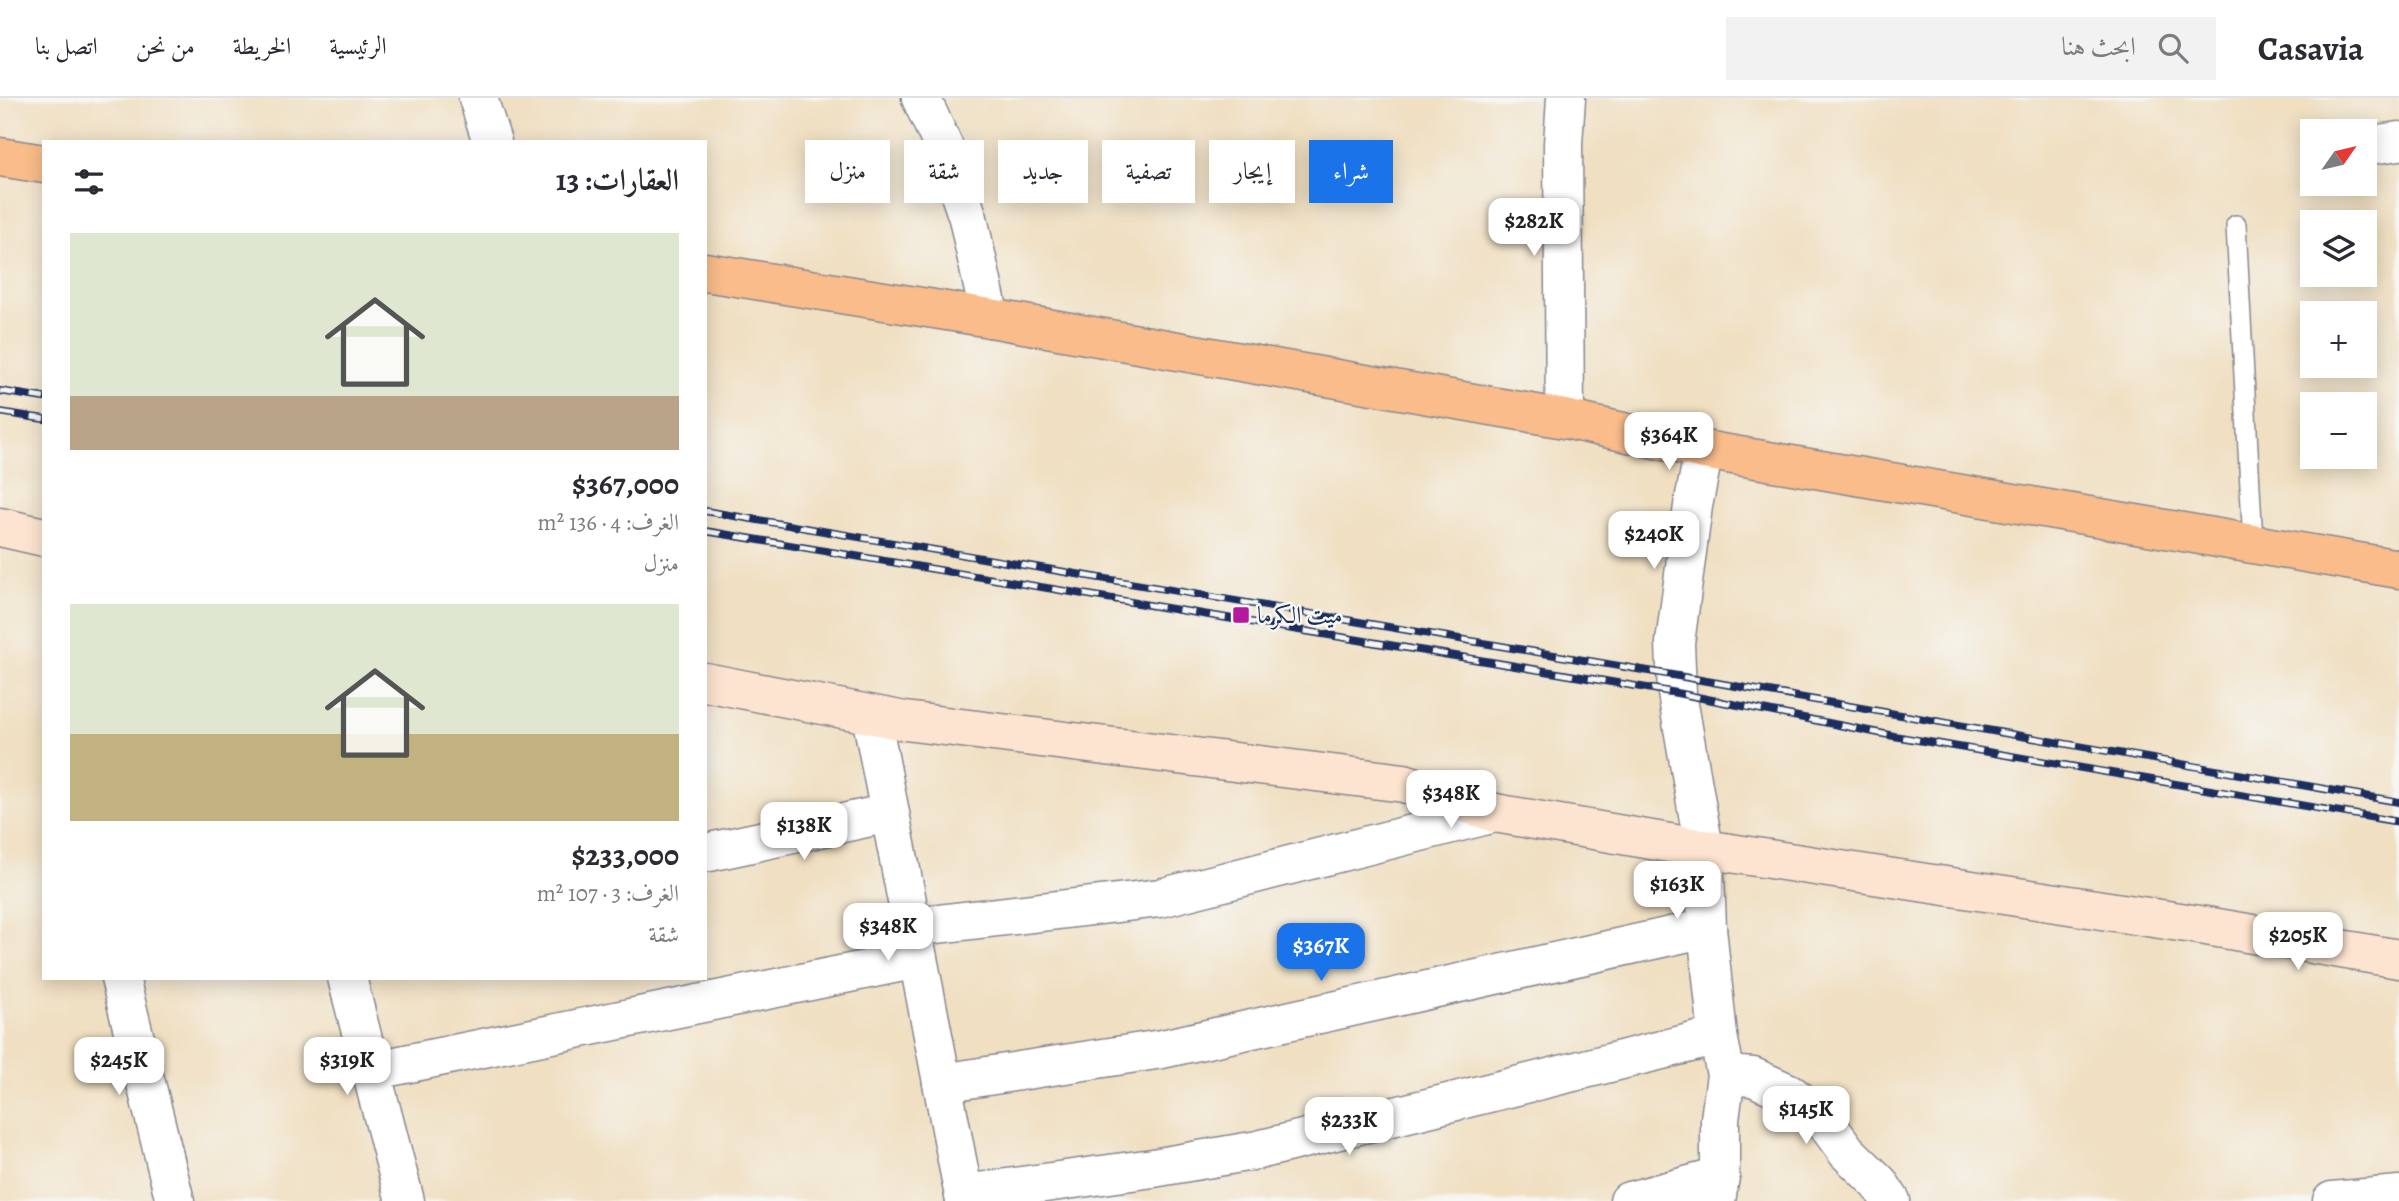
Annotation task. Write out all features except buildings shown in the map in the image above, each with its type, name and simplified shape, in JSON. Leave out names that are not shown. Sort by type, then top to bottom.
[{"type":"main road","points":[[0,157],[42,164]]},
{"type":"main road","points":[[707,272],[990,318],[1565,419],[1704,450],[2399,569]]},
{"type":"street","points":[[478,98],[491,140]]},
{"type":"street","points":[[921,98],[945,149],[968,218],[990,318]]},
{"type":"street","points":[[1565,419],[1563,144],[1566,98]]},
{"type":"street","points":[[2377,144],[2399,141]]},
{"type":"street","points":[[1629,1201],[1718,1189],[1720,1119],[1727,1075],[1718,1036],[1707,928],[1704,849],[1677,693],[1675,643],[1693,506],[1704,450]]},
{"type":"street","points":[[0,527],[42,537]]},
{"type":"street","points":[[707,682],[905,722],[1404,783],[1495,813],[1704,849],[2206,926],[2399,959]]},
{"type":"street","points":[[871,715],[964,1197],[1258,1150],[1718,1036]]},
{"type":"street","points":[[707,853],[889,813]]},
{"type":"street","points":[[371,1071],[915,943],[1160,898],[1495,813]]},
{"type":"street","points":[[943,1083],[1161,1049],[1707,928]]},
{"type":"street","points":[[120,980],[175,1201]]},
{"type":"street","points":[[348,980],[405,1201]]},
{"type":"street","points":[[1727,1075],[1753,1077],[1789,1093],[1823,1119],[1847,1152],[1879,1182],[1891,1201]]},
{"type":"street","points":[[2332,1201],[2399,1195]]},
{"type":"lane","points":[[2236,225],[2253,543]]},
{"type":"railway","points":[[0,391],[42,398]]},
{"type":"railway","points":[[0,412],[42,419]]},
{"type":"railway","points":[[707,511],[1678,676],[2399,802]]},
{"type":"railway","points":[[707,531],[1677,693],[1894,736],[2399,822]]},
{"type":"place","name":"ميت الكرما","points":[[1241,615]]}]
